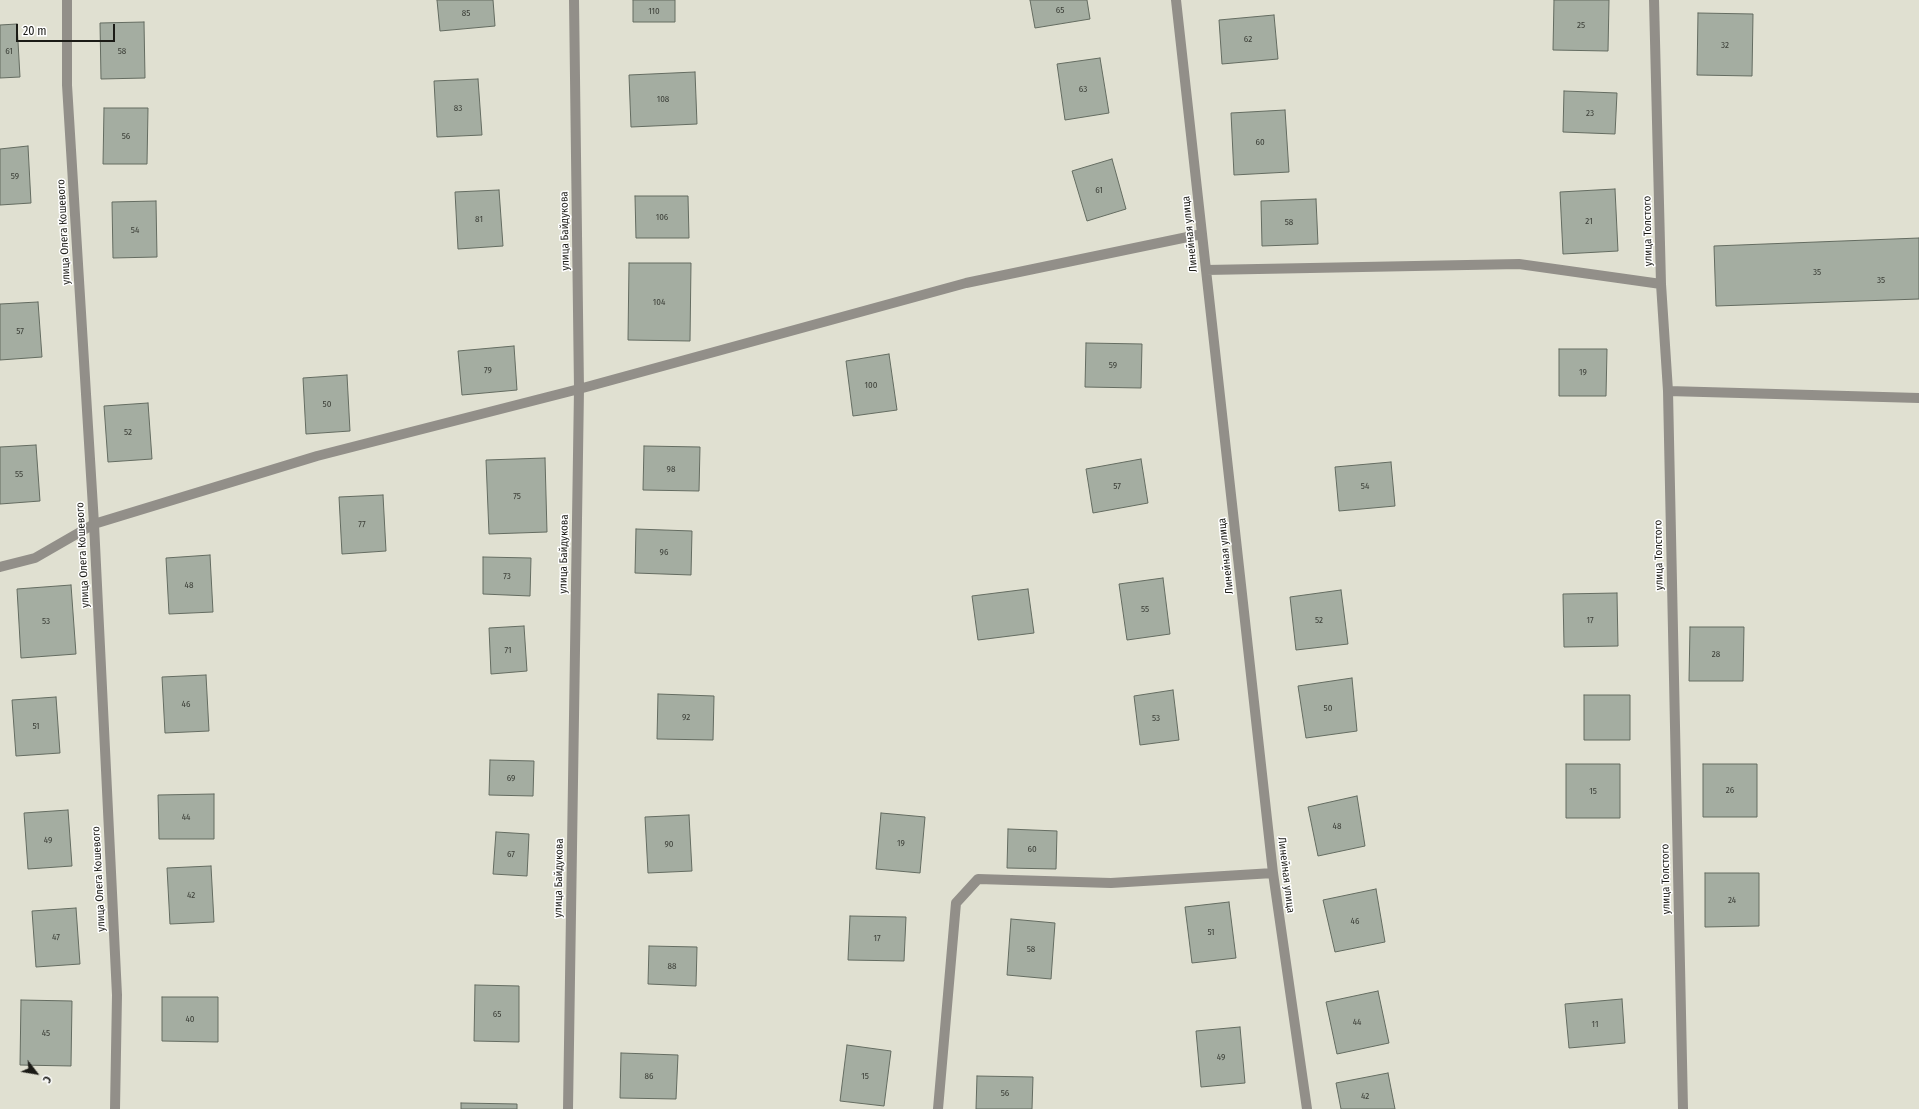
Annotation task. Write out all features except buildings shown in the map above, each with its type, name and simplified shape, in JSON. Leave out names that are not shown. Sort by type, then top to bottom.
[{"type":"street","name":"улица Олега Кошевого","points":[[67,0],[67,85],[94,524],[117,995],[115,1109]]},
{"type":"street","name":"улица Байдукова","points":[[568,1109],[579,389],[574,0]]},
{"type":"street","name":"Линейная улица","points":[[1176,0],[1273,874],[1307,1109]]},
{"type":"street","name":"улица Толстого","points":[[1654,0],[1661,284],[1668,391],[1683,1109]]},
{"type":"street","points":[[0,567],[35,558],[94,524],[317,456],[579,389],[966,283],[1202,234]]},
{"type":"street","points":[[1206,270],[1519,264],[1661,284]]},
{"type":"street","points":[[1668,391],[1919,398]]},
{"type":"street","points":[[938,1109],[956,903],[978,879],[1111,883],[1273,874]]}]
